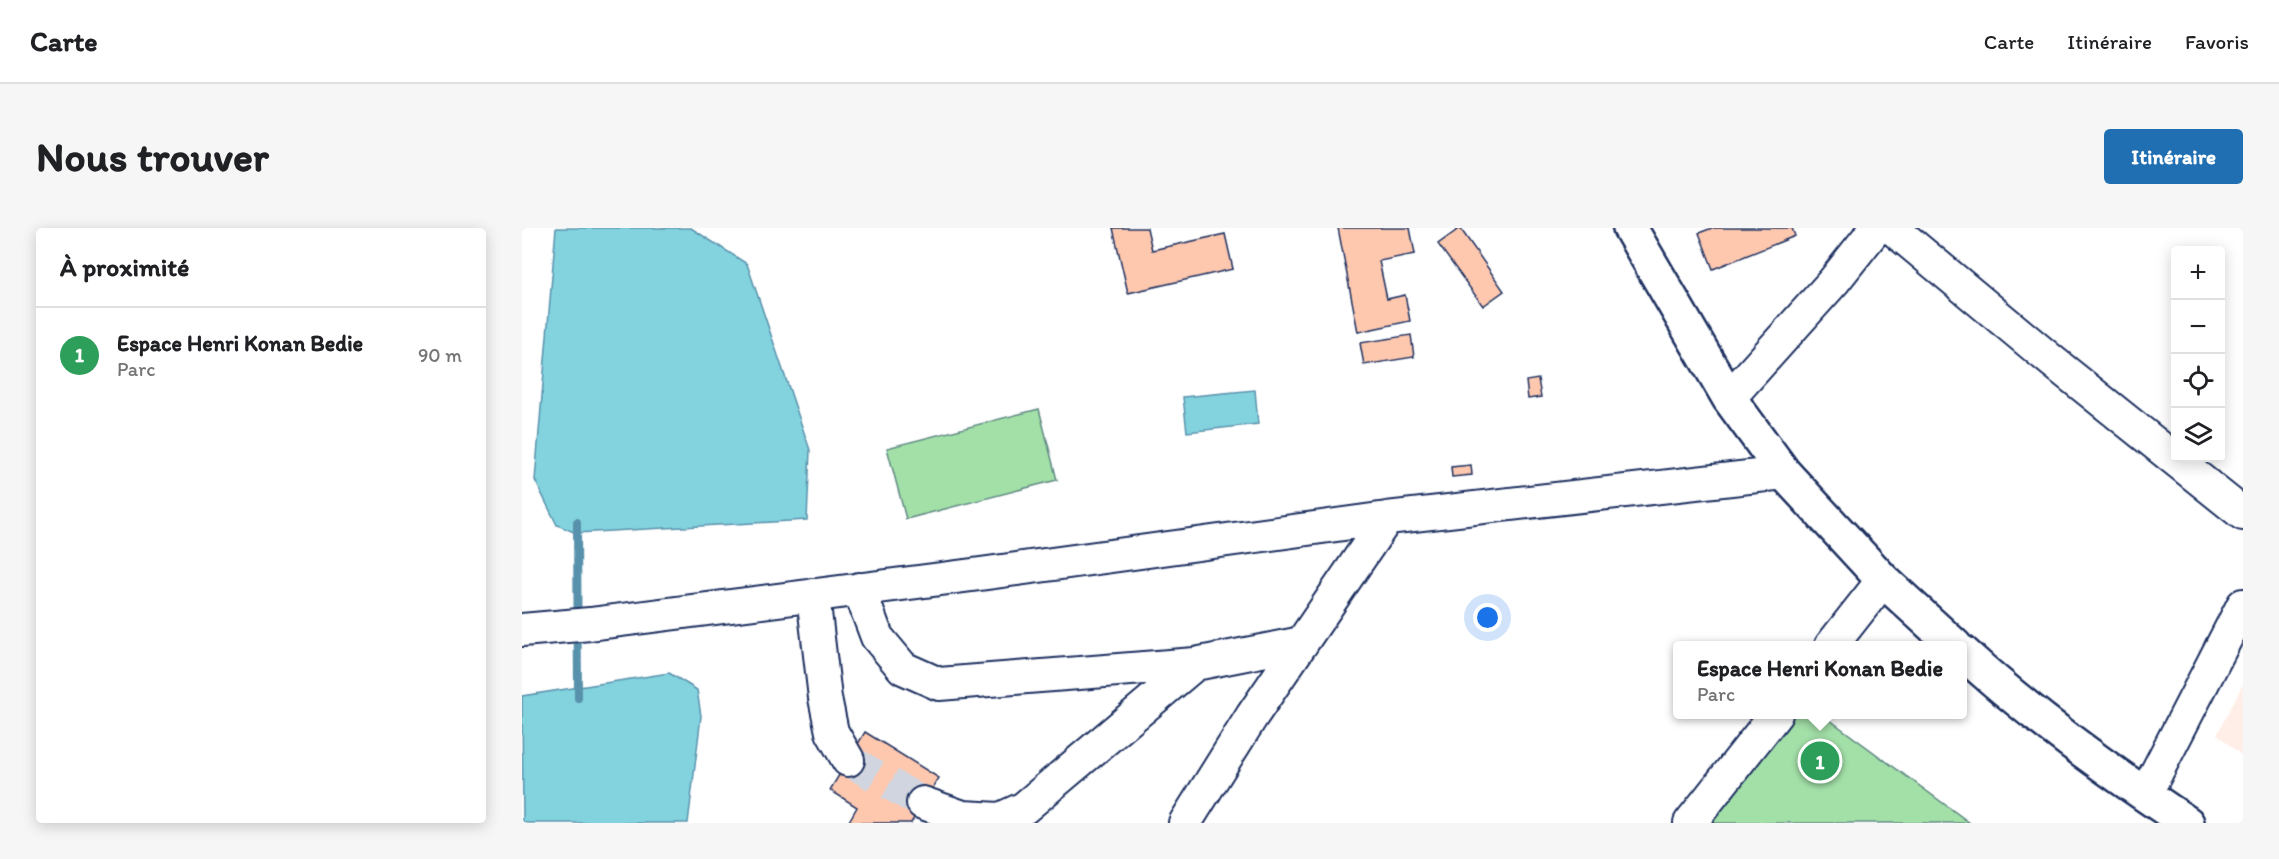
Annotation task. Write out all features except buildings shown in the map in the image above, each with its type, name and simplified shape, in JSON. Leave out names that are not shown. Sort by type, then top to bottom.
[{"type":"main road","points":[[1630,228],[1729,398],[1784,472],[1883,580],[1951,641]]},
{"type":"main road","points":[[1967,657],[2006,692],[2145,795],[2187,823]]},
{"type":"street","points":[[1729,398],[1834,281],[1876,228]]},
{"type":"street","points":[[1892,228],[2052,361],[2243,514]]},
{"type":"street","points":[[522,630],[590,624],[1387,519],[1784,472]]},
{"type":"street","points":[[1185,823],[1252,716],[1387,519]]},
{"type":"street","points":[[1834,641],[1883,580]]},
{"type":"street","points":[[859,589],[877,637],[903,668],[939,684],[1195,664],[1302,643]]},
{"type":"street","points":[[813,595],[825,698],[832,732],[848,760]]},
{"type":"street","points":[[2145,795],[2243,604]]},
{"type":"street","points":[[924,803],[963,817],[1000,819],[1024,808],[1195,664]]},
{"type":"street","points":[[1690,823],[1772,719]]},
{"type":"shaded area","points":[[2243,684],[2243,757],[2217,734]]},
{"type":"green space","points":[[1039,409],[1057,480],[906,519],[887,448]]},
{"type":"green space","points":[[1785,719],[1828,719],[1970,823],[1709,823]]},
{"type":"water","points":[[556,228],[691,228],[747,264],[810,450],[807,520],[576,533],[557,525],[535,480]]},
{"type":"water","points":[[1255,390],[1258,424],[1187,432],[1183,397]]},
{"type":"water","points":[[669,673],[697,690],[701,716],[688,823],[523,823],[522,696]]},
{"type":"waterway","points":[[577,522],[578,698]]},
{"type":"tunnel","points":[[848,760],[923,803]]},
{"type":"place","name":"Espace Henri Konan Bedie","points":[[1820,761]]}]
